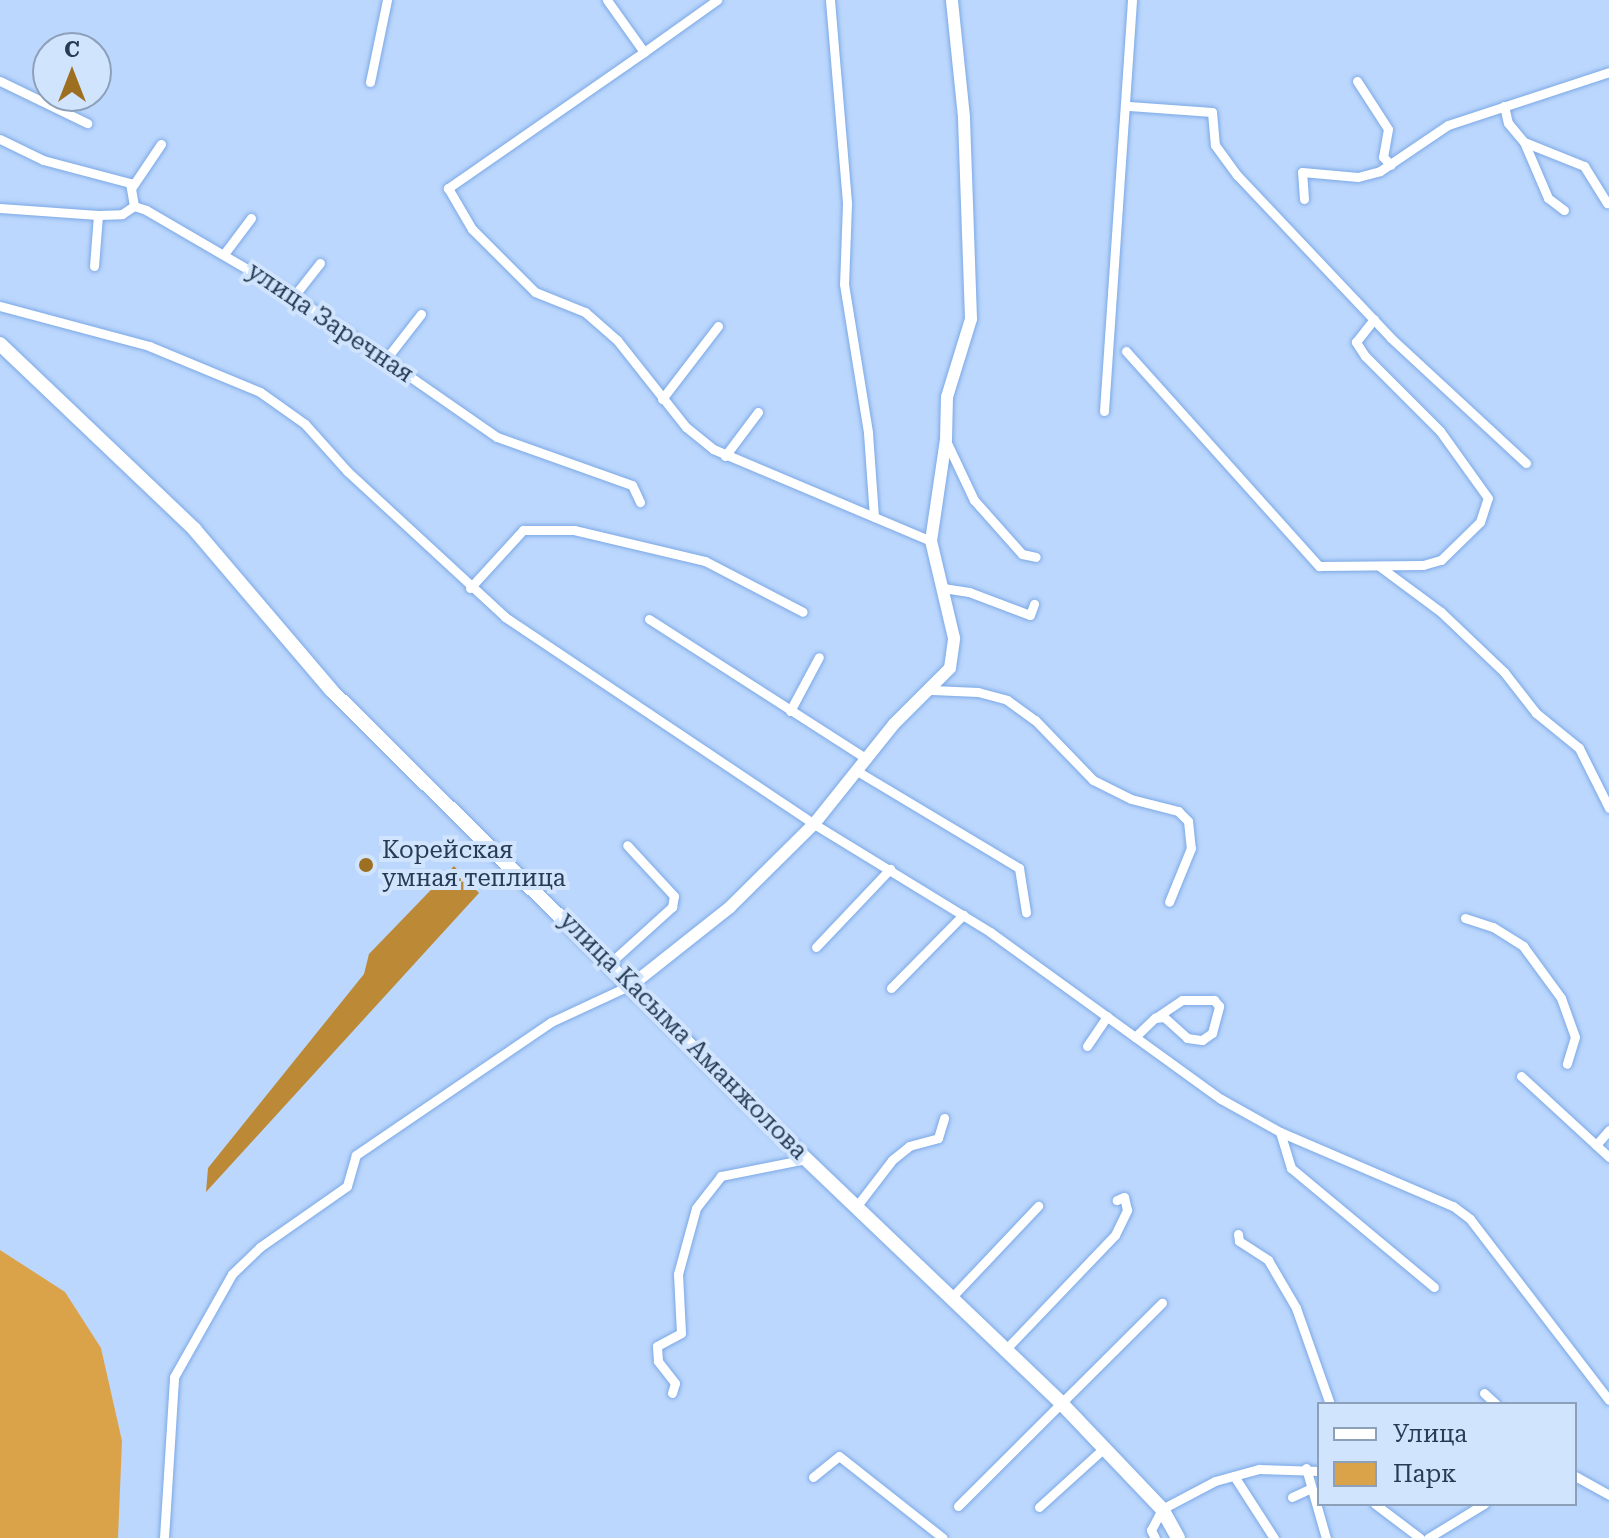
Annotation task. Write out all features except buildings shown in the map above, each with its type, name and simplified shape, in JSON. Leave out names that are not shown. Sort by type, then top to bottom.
[{"type":"main road","name":"улица Касыма Аманжолова","points":[[0,344],[195,530],[331,690],[633,984],[806,1159],[1063,1405],[1162,1509],[1178,1538]]},
{"type":"street","points":[[370,82],[387,0]]},
{"type":"street","points":[[607,0],[644,52]]},
{"type":"street","points":[[830,0],[847,204],[844,284],[868,433],[874,517]]},
{"type":"street","points":[[164,1538],[174,1377],[232,1274],[260,1247],[347,1186],[359,1154],[551,1022],[633,984],[730,907],[814,824],[867,759],[932,690],[954,655],[943,588],[931,541],[946,440],[947,397],[971,319],[964,117],[952,0]]},
{"type":"street","points":[[1104,411],[1129,106],[1132,0]]},
{"type":"street","points":[[720,1],[448,188],[472,229],[535,292],[585,312],[617,340],[662,399],[699,440],[725,456],[931,541]]},
{"type":"street","points":[[1304,199],[1302,172],[1358,177],[1391,165],[1448,125],[1609,72]]},
{"type":"street","points":[[0,81],[87,123]]},
{"type":"street","points":[[1357,81],[1388,129],[1383,157],[1391,165]]},
{"type":"street","points":[[1129,106],[1212,112],[1219,154],[1374,319],[1526,463]]},
{"type":"street","points":[[1504,106],[1508,123],[1524,142],[1548,198],[1564,210]]},
{"type":"street","points":[[0,139],[43,160],[123,180],[132,187]]},
{"type":"street","points":[[1524,142],[1584,166],[1607,203]]},
{"type":"street","points":[[0,208],[122,214],[134,206],[132,187],[161,144]]},
{"type":"street","name":"улица Заречная","points":[[134,206],[294,296],[497,437],[632,485],[640,502]]},
{"type":"street","points":[[94,266],[98,215]]},
{"type":"street","points":[[224,254],[251,218]]},
{"type":"street","points":[[294,296],[320,263]]},
{"type":"street","points":[[0,306],[149,346],[260,392],[305,424],[470,588],[505,617],[814,824],[963,915],[1221,1099],[1280,1132],[1453,1206],[1470,1219],[1609,1400]]},
{"type":"street","points":[[386,359],[421,314]]},
{"type":"street","points":[[1126,351],[1319,566],[1376,564],[1404,568],[1441,560],[1480,522],[1488,498],[1440,431],[1365,356],[1356,342],[1374,319]]},
{"type":"street","points":[[662,399],[718,326]]},
{"type":"street","points":[[725,456],[758,412]]},
{"type":"street","points":[[946,440],[974,500],[1022,554],[1036,557]]},
{"type":"street","points":[[470,588],[523,530],[574,530],[705,561],[803,612]]},
{"type":"street","points":[[1376,564],[1441,612],[1504,672],[1536,713],[1579,748],[1609,808]]},
{"type":"street","points":[[943,588],[969,592],[1030,615],[1034,604]]},
{"type":"street","points":[[649,619],[867,759]]},
{"type":"street","points":[[790,711],[819,657]]},
{"type":"street","points":[[932,690],[1007,700],[1035,720],[1093,780],[1131,799],[1178,811],[1188,821],[1191,848],[1169,902]]},
{"type":"street","points":[[857,771],[1019,868],[1026,912]]},
{"type":"street","points":[[610,963],[672,907],[674,896],[627,845]]},
{"type":"street","points":[[816,947],[890,869]]},
{"type":"street","points":[[891,988],[963,915]]},
{"type":"street","points":[[1465,918],[1493,927],[1523,946],[1561,998],[1575,1037],[1567,1064]]},
{"type":"street","points":[[1135,1037],[1155,1018],[1182,1000],[1214,1000],[1219,1006],[1212,1033],[1202,1040],[1187,1038],[1168,1018],[1155,1018]]},
{"type":"street","points":[[1087,1046],[1107,1016]]},
{"type":"street","points":[[1521,1076],[1609,1157]]},
{"type":"street","points":[[856,1207],[892,1160],[909,1146],[938,1138],[944,1118]]},
{"type":"street","points":[[1596,1145],[1609,1130]]},
{"type":"street","points":[[1280,1132],[1291,1168],[1434,1287]]},
{"type":"street","points":[[672,1393],[675,1383],[658,1361],[657,1346],[681,1333],[678,1274],[696,1208],[721,1176],[806,1159]]},
{"type":"street","points":[[1005,1350],[1115,1235],[1127,1210],[1124,1197],[1117,1200]]},
{"type":"street","points":[[951,1298],[1038,1206]]},
{"type":"street","points":[[1238,1234],[1239,1241],[1268,1260],[1296,1308],[1329,1402]]},
{"type":"street","points":[[958,1506],[1063,1405],[1162,1303]]},
{"type":"street","points":[[1484,1393],[1494,1402]]},
{"type":"street","points":[[1039,1507],[1104,1448]]},
{"type":"street","points":[[813,1477],[839,1456],[943,1538]]},
{"type":"street","points":[[1306,1468],[1309,1489],[1326,1538]]},
{"type":"street","points":[[1155,1538],[1151,1530],[1162,1509],[1234,1476],[1259,1469],[1317,1471]]},
{"type":"street","points":[[1234,1476],[1274,1538]]},
{"type":"street","points":[[1577,1477],[1609,1495]]},
{"type":"street","points":[[1292,1497],[1309,1489]]},
{"type":"street","points":[[1378,1506],[1420,1538]]},
{"type":"street","points":[[1428,1538],[1481,1506]]},
{"type":"green space","points":[[0,1250],[65,1292],[101,1348],[122,1441],[118,1538],[0,1538]]},
{"type":"shaded area","points":[[454,866],[479,893],[206,1192],[208,1168],[364,974],[369,954]]},
{"type":"place","name":"Корейская умная теплица","points":[[366,865]]}]
